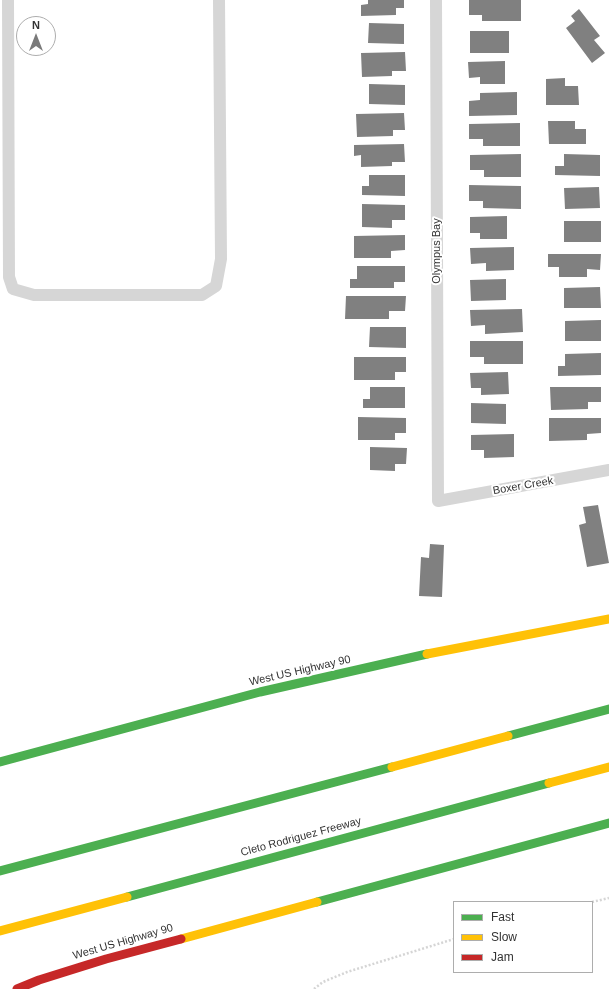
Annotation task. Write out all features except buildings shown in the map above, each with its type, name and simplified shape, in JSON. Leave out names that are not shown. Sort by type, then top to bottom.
[{"type":"main road","name":"West US Highway 90","points":[[0,762],[268,690],[403,659],[609,619]]},
{"type":"main road","points":[[0,870],[609,709]]},
{"type":"main road","name":"Cleto Rodriguez Freeway","points":[[0,931],[609,767]]},
{"type":"main road","name":"West US Highway 90","points":[[17,989],[39,980],[106,959],[609,823]]},
{"type":"street","points":[[8,0],[9,276],[13,289],[34,295],[202,295],[216,286],[221,259],[219,0]]},
{"type":"street","name":"Olympus Bay","points":[[436,0],[438,501]]},
{"type":"street","name":"Boxer Creek","points":[[438,501],[609,470]]},
{"type":"path","points":[[593,902],[609,898]]},
{"type":"path","points":[[314,989],[323,982],[347,972],[453,939]]},
{"type":"traffic: fast","points":[[0,762],[260,692],[427,654]]},
{"type":"traffic: fast","points":[[508,736],[609,709]]},
{"type":"traffic: fast","points":[[0,871],[392,767]]},
{"type":"traffic: fast","points":[[127,897],[549,783]]},
{"type":"traffic: fast","points":[[317,902],[609,823]]},
{"type":"traffic: slow","points":[[427,654],[609,619]]},
{"type":"traffic: slow","points":[[392,767],[508,736]]},
{"type":"traffic: slow","points":[[549,783],[609,767]]},
{"type":"traffic: slow","points":[[0,931],[127,897]]},
{"type":"traffic: slow","points":[[181,939],[317,902]]},
{"type":"traffic: jam","points":[[17,989],[39,980],[106,959],[181,939]]}]
